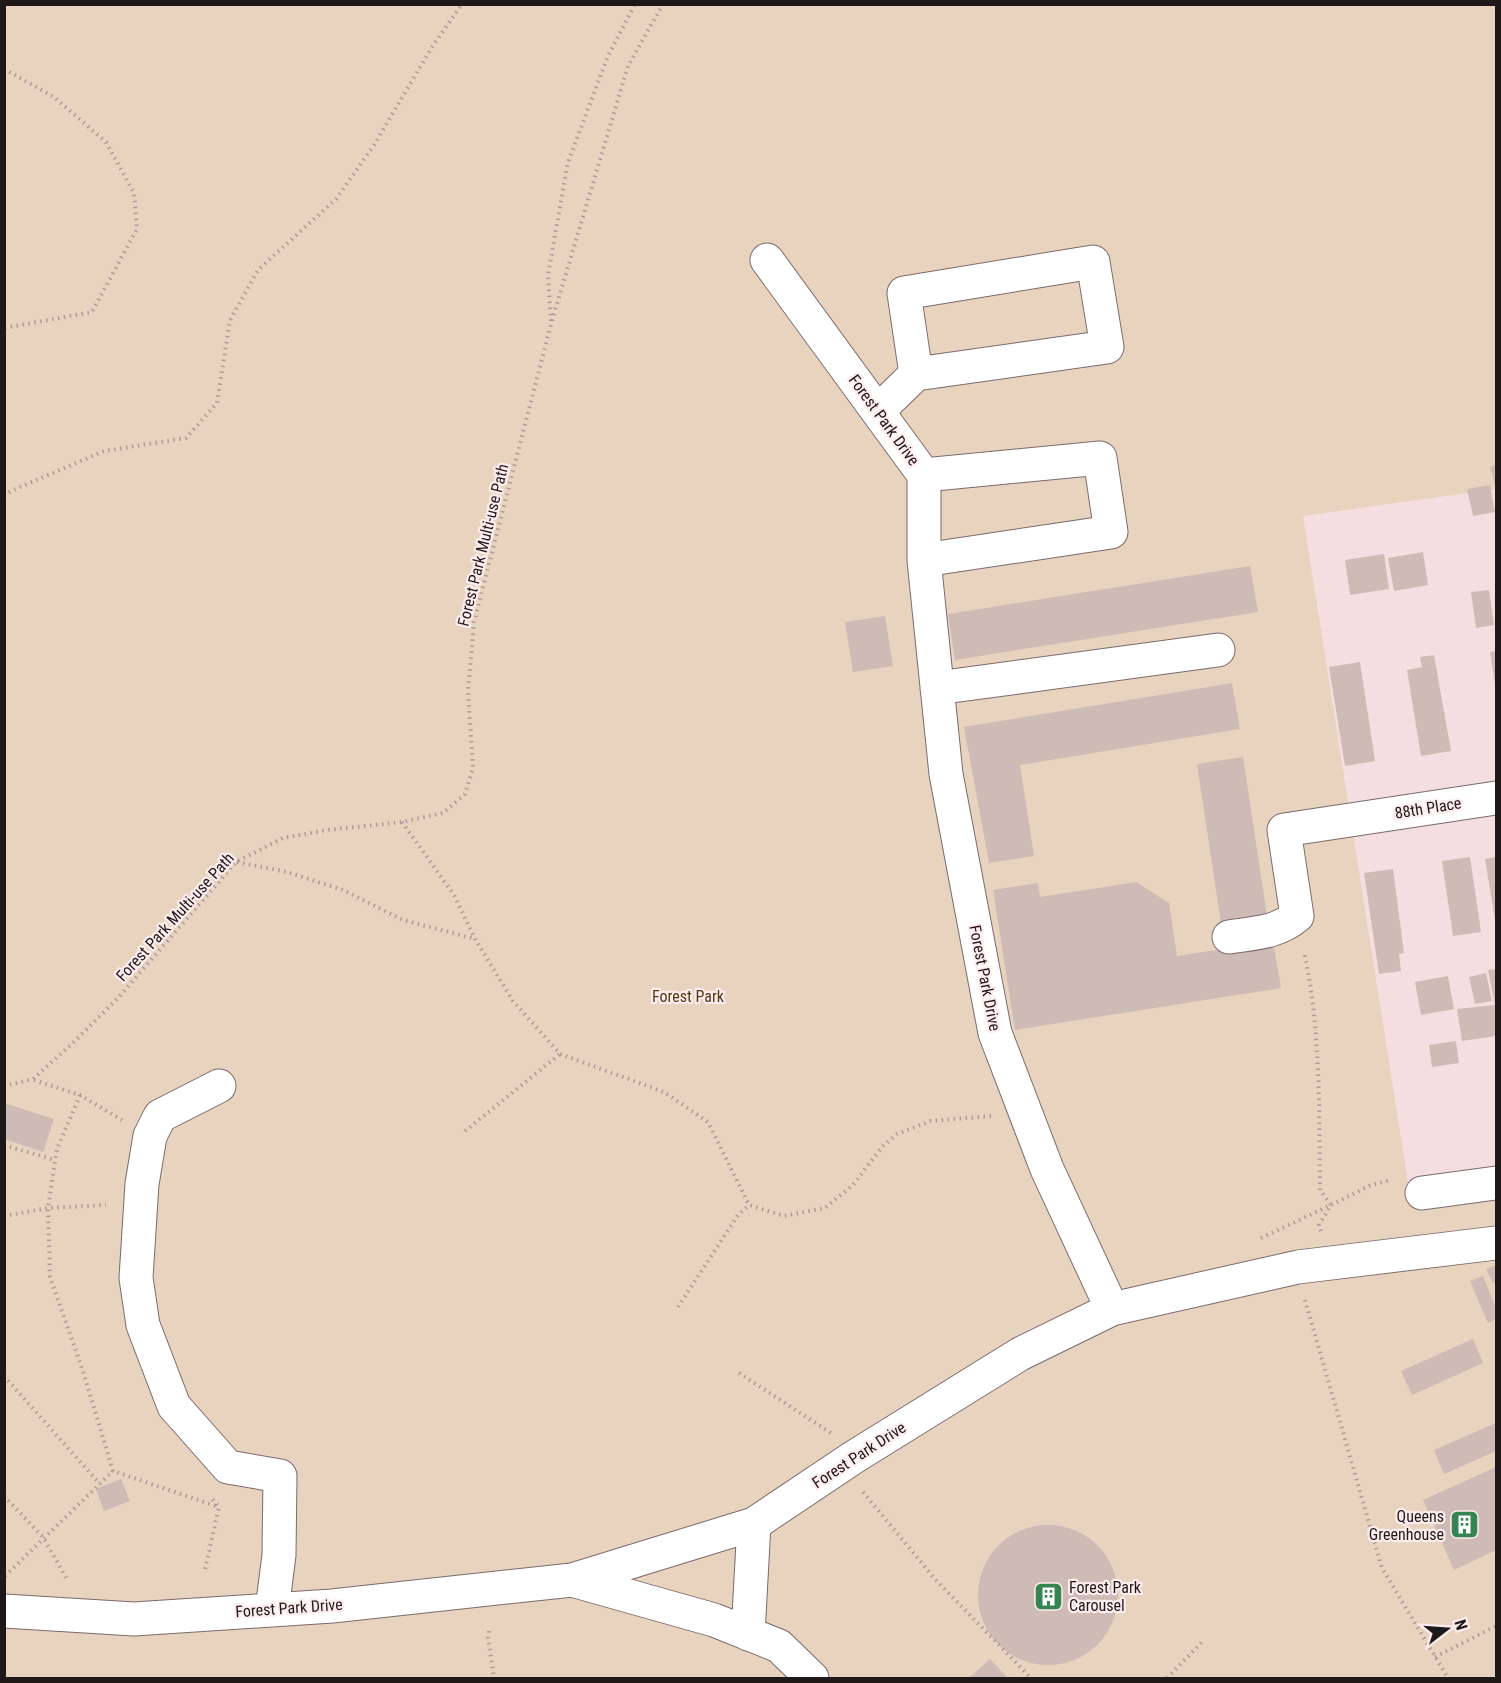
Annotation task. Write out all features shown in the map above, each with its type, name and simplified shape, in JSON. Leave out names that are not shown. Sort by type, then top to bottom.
[{"type":"street","name":"Forest Park Drive","points":[[4,1611],[134,1618],[332,1606],[572,1580],[754,1524],[854,1457],[1020,1354],[1112,1310],[1047,1169],[995,1033],[946,774],[924,560],[924,475],[767,260]]},
{"type":"street","points":[[878,411],[916,374],[1107,347],[1093,262],[904,293],[916,374]]},
{"type":"street","points":[[924,475],[1100,458],[1111,532],[924,560]]},
{"type":"street","points":[[937,688],[1218,650]]},
{"type":"street","name":"88th Place","points":[[1297,916],[1284,830],[1497,798]]},
{"type":"street","points":[[1229,937],[1271,930],[1286,925],[1297,916]]},
{"type":"street","points":[[219,1086],[160,1116],[150,1136],[142,1184],[136,1278],[143,1325],[174,1406],[228,1467],[280,1476],[279,1555],[272,1610]]},
{"type":"street","points":[[1422,1193],[1497,1183]]},
{"type":"street","points":[[1112,1310],[1298,1267],[1497,1243]]},
{"type":"street","points":[[748,1634],[754,1524]]},
{"type":"street","name":"Forest Park Drive","points":[[572,1580],[714,1620],[779,1646],[812,1678]]},
{"type":"path","points":[[4,496],[104,451],[186,438],[217,403],[230,320],[258,270],[336,199],[374,145],[432,47],[462,4]]},
{"type":"path","name":"Forest Park Multi-use Path","points":[[551,324],[548,275],[568,162],[608,56],[636,4]]},
{"type":"path","name":"Forest Park Multi-use Path","points":[[33,1079],[118,998],[236,862],[283,838],[327,830],[402,822],[443,813],[465,794],[473,768],[468,692],[474,622],[551,324],[628,66],[663,4]]},
{"type":"path","points":[[4,69],[54,97],[106,142],[134,193],[136,229],[92,312],[4,328]]},
{"type":"path","points":[[402,822],[454,895],[476,939],[513,1001],[560,1054],[664,1092],[708,1122],[749,1205],[784,1216],[825,1208],[853,1185],[882,1147],[897,1134],[930,1121],[1002,1115]]},
{"type":"path","points":[[236,862],[287,872],[343,890],[403,920],[476,939]]},
{"type":"path","points":[[1297,916],[1311,984],[1317,1055],[1320,1190],[1331,1205]]},
{"type":"path","points":[[465,1131],[560,1054]]},
{"type":"path","points":[[4,1086],[33,1079],[80,1095],[150,1136]]},
{"type":"path","points":[[80,1095],[57,1149],[48,1208],[50,1277],[84,1371],[113,1471]]},
{"type":"path","points":[[4,1145],[56,1160]]},
{"type":"path","points":[[4,1216],[48,1208],[110,1205]]},
{"type":"path","points":[[678,1308],[738,1215],[749,1205]]},
{"type":"path","points":[[1298,1267],[1382,1568],[1448,1678]]},
{"type":"path","points":[[739,1373],[834,1435]]},
{"type":"path","points":[[4,1376],[99,1484]]},
{"type":"path","points":[[4,1577],[113,1471]]},
{"type":"path","points":[[113,1471],[219,1507]]},
{"type":"path","points":[[4,1496],[43,1537],[73,1591]]},
{"type":"path","points":[[869,1500],[935,1579],[1031,1678]]},
{"type":"path","points":[[4,1568],[12,1569]]},
{"type":"path","points":[[1435,1657],[1497,1626]]},
{"type":"path","points":[[489,1631],[494,1678]]},
{"type":"path","points":[[1167,1678],[1203,1641]]},
{"type":"green space","name":"Forest Park","points":[[4,5],[1496,5],[1496,489],[1303,516],[1412,1208],[1496,1198],[1496,1678],[5,1678]]},
{"type":"building","points":[[1496,465],[1496,488],[1490,467]]},
{"type":"building","points":[[1490,485],[1495,512],[1473,516],[1467,489]]},
{"type":"building","points":[[1423,552],[1428,585],[1394,591],[1388,558]]},
{"type":"building","points":[[1384,554],[1389,589],[1350,595],[1345,560]]},
{"type":"building","points":[[1250,566],[1258,612],[955,660],[948,614]]},
{"type":"building","points":[[1489,590],[1494,625],[1476,628],[1471,592]]},
{"type":"building","points":[[885,616],[893,666],[853,672],[845,622]]},
{"type":"building","points":[[1496,651],[1496,684],[1495,684],[1490,652]]},
{"type":"building","points":[[1434,655],[1451,751],[1421,756],[1407,670],[1422,667],[1420,657]]},
{"type":"building","points":[[1360,662],[1375,761],[1345,766],[1329,667]]},
{"type":"building","points":[[1232,683],[1240,729],[1020,765],[1034,856],[989,863],[964,727]]},
{"type":"building","points":[[1243,757],[1267,916],[1221,923],[1197,764]]},
{"type":"building","points":[[1470,857],[1481,932],[1453,936],[1442,861]]},
{"type":"building","points":[[1496,857],[1496,920],[1495,920],[1485,859]]},
{"type":"building","points":[[1393,869],[1404,953],[1399,954],[1401,971],[1379,974],[1364,873]]},
{"type":"building","points":[[1136,882],[1169,903],[1177,956],[1273,941],[1281,988],[1015,1030],[993,890],[1038,883],[1040,897]]},
{"type":"building","points":[[1496,969],[1496,1036],[1462,1041],[1457,1009],[1495,1005],[1488,970]]},
{"type":"building","points":[[1486,973],[1492,1001],[1475,1004],[1469,977]]},
{"type":"building","points":[[1448,976],[1454,1009],[1421,1015],[1415,982]]},
{"type":"building","points":[[1456,1041],[1459,1063],[1432,1067],[1429,1045]]},
{"type":"building","points":[[4,1103],[54,1119],[43,1152],[4,1139]]},
{"type":"building","points":[[1496,1265],[1496,1282],[1493,1283],[1486,1269]]},
{"type":"building","points":[[1483,1276],[1496,1308],[1496,1319],[1488,1323],[1470,1281]]},
{"type":"building","points":[[1473,1339],[1483,1363],[1412,1395],[1401,1371]]},
{"type":"building","points":[[1496,1423],[1496,1451],[1444,1474],[1434,1450]]},
{"type":"building","name":"Queens Greenhouse","points":[[1496,1467],[1496,1550],[1454,1570],[1423,1500]]},
{"type":"building","points":[[121,1479],[130,1501],[104,1511],[96,1489]]},
{"type":"building","name":"Forest Park Carousel","points":[[1048,1525],[1075,1531],[1087,1537],[1097,1546],[1106,1556],[1112,1568],[1118,1595],[1112,1622],[1106,1634],[1097,1644],[1087,1653],[1075,1659],[1048,1665],[1021,1659],[1009,1653],[999,1644],[990,1634],[984,1622],[978,1595],[984,1568],[990,1556],[999,1546],[1009,1537],[1021,1531]]},
{"type":"building","points":[[990,1659],[1008,1678],[969,1678]]},
{"type":"place","name":"Queens Greenhouse","points":[[1465,1525]]},
{"type":"place","name":"Forest Park Carousel","points":[[1048,1596]]}]
